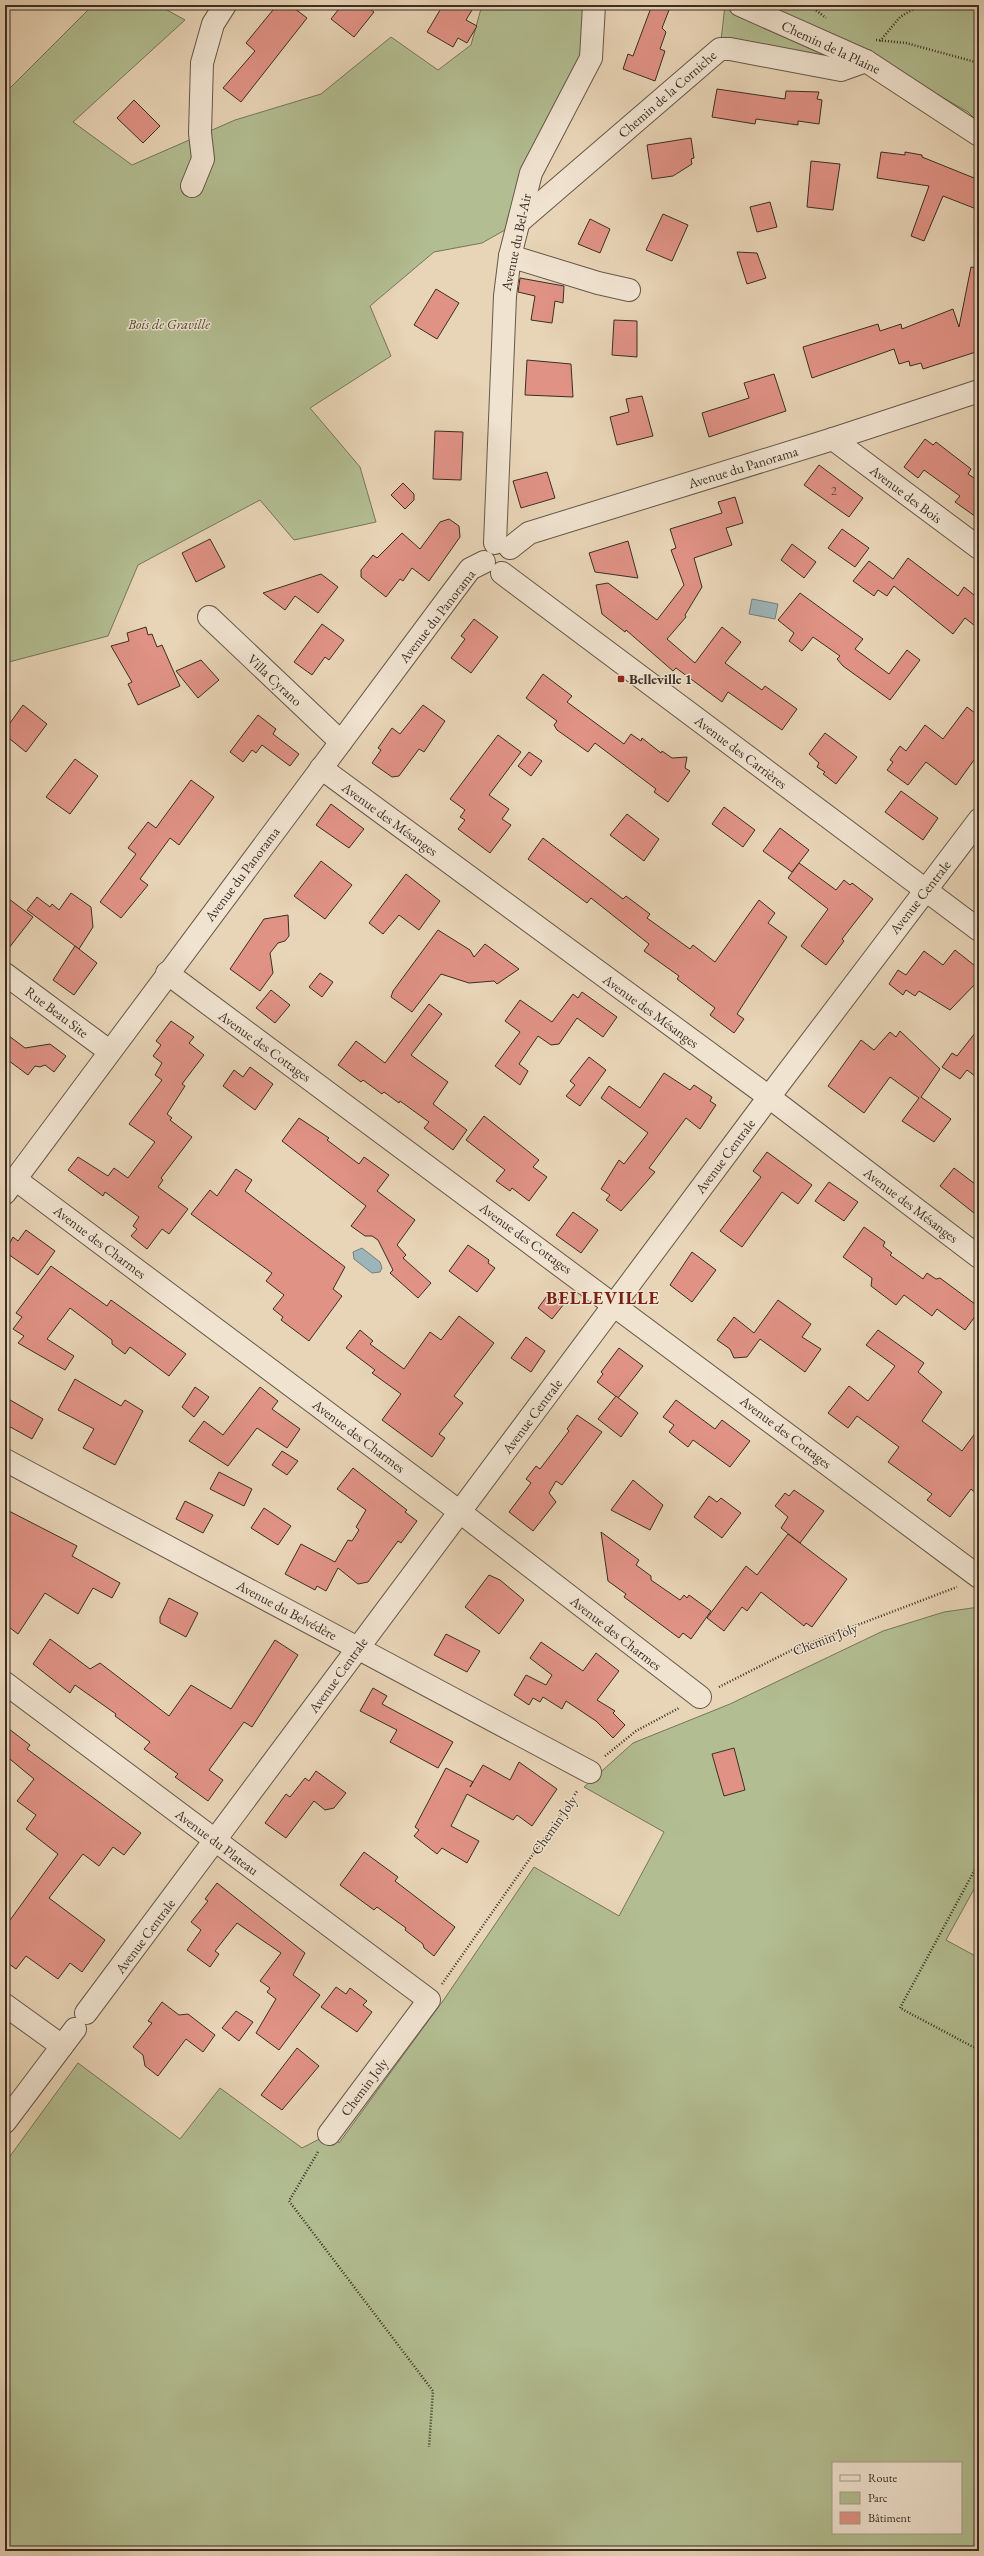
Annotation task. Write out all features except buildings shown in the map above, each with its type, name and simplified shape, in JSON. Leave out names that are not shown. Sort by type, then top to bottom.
[{"type":"street","points":[[192,186],[203,160],[200,133],[202,63],[213,24],[225,5]]},
{"type":"street","name":"Avenue du Bel-Air","points":[[503,545],[505,296],[510,256],[531,173],[591,58],[594,5]]},
{"type":"street","name":"Chemin de la Plaine","points":[[740,5],[866,61],[979,135]]},
{"type":"street","name":"Chemin de la Corniche","points":[[519,222],[720,49],[730,49],[840,70],[866,61]]},
{"type":"street","points":[[510,256],[598,283],[629,290]]},
{"type":"street","name":"Avenue du Panorama","points":[[503,545],[529,533],[833,439],[979,391]]},
{"type":"street","name":"Avenue des Bois","points":[[833,439],[979,548]]},
{"type":"street","points":[[503,545],[514,555],[513,563],[509,570],[502,573],[494,573],[487,568],[484,562],[486,550],[503,545]]},
{"type":"street","name":"Avenue du Panorama","points":[[10,1186],[109,1051],[470,569],[484,562]]},
{"type":"street","name":"Avenue des Carrières","points":[[502,573],[979,930]]},
{"type":"street","name":"Villa Cyrano","points":[[209,617],[341,742]]},
{"type":"street","name":"Avenue des Mésanges","points":[[321,768],[769,1097],[979,1257]]},
{"type":"street","name":"Avenue Centrale","points":[[5,2122],[216,1841],[358,1647],[769,1097],[979,820]]},
{"type":"street","name":"Rue Beau Site","points":[[5,974],[109,1051]]},
{"type":"street","name":"Avenue des Cottages","points":[[167,974],[615,1304],[971,1581]]},
{"type":"street","name":"Avenue des Charmes","points":[[10,1186],[460,1512],[700,1696]]},
{"type":"street","name":"Avenue du Belvédère","points":[[5,1460],[590,1772]]},
{"type":"street","name":"Avenue du Plateau","points":[[5,1683],[429,2000]]},
{"type":"street","name":"Chemin Joly","points":[[328,2134],[429,2000]]},
{"type":"street","points":[[5,2005],[62,2046]]},
{"type":"path","points":[[920,5],[900,17],[880,41],[906,43],[979,63]]},
{"type":"path","name":"Chemin Joly","points":[[429,2000],[590,1772],[615,1746],[636,1731],[700,1696],[792,1650],[971,1581]]},
{"type":"path","points":[[979,1862],[900,2008],[979,2050]]},
{"type":"path","points":[[328,2134],[289,2201],[433,2391],[429,2447]]},
{"type":"green space","name":"Bois de Graville","points":[[93,5],[158,5],[185,20],[73,122],[132,165],[235,120],[321,94],[391,37],[438,70],[471,45],[482,5],[594,5],[593,37],[519,222],[482,243],[434,252],[370,306],[391,356],[310,408],[360,467],[376,522],[294,540],[260,500],[138,565],[108,636],[5,663],[5,93]]},
{"type":"green space","points":[[725,5],[979,5],[979,123],[968,112],[886,65],[721,41]]},
{"type":"green space","points":[[979,1607],[979,1880],[946,1940],[979,1958],[979,2551],[5,2551],[5,2163],[78,2063],[180,2139],[220,2088],[302,2148],[329,2134],[339,2143],[445,1998],[534,1867],[619,1916],[664,1832],[584,1787],[633,1743],[730,1704],[883,1631],[944,1612]]},
{"type":"water","points":[[752,599],[778,604],[775,619],[749,614]]},
{"type":"water","points":[[362,1248],[380,1262],[382,1268],[380,1272],[372,1273],[354,1259],[353,1252]]},
{"type":"place","name":"Belleville 1","points":[[621,679]]},
{"type":"district","name":"BELLEVILLE","points":[[603,1298]]}]
